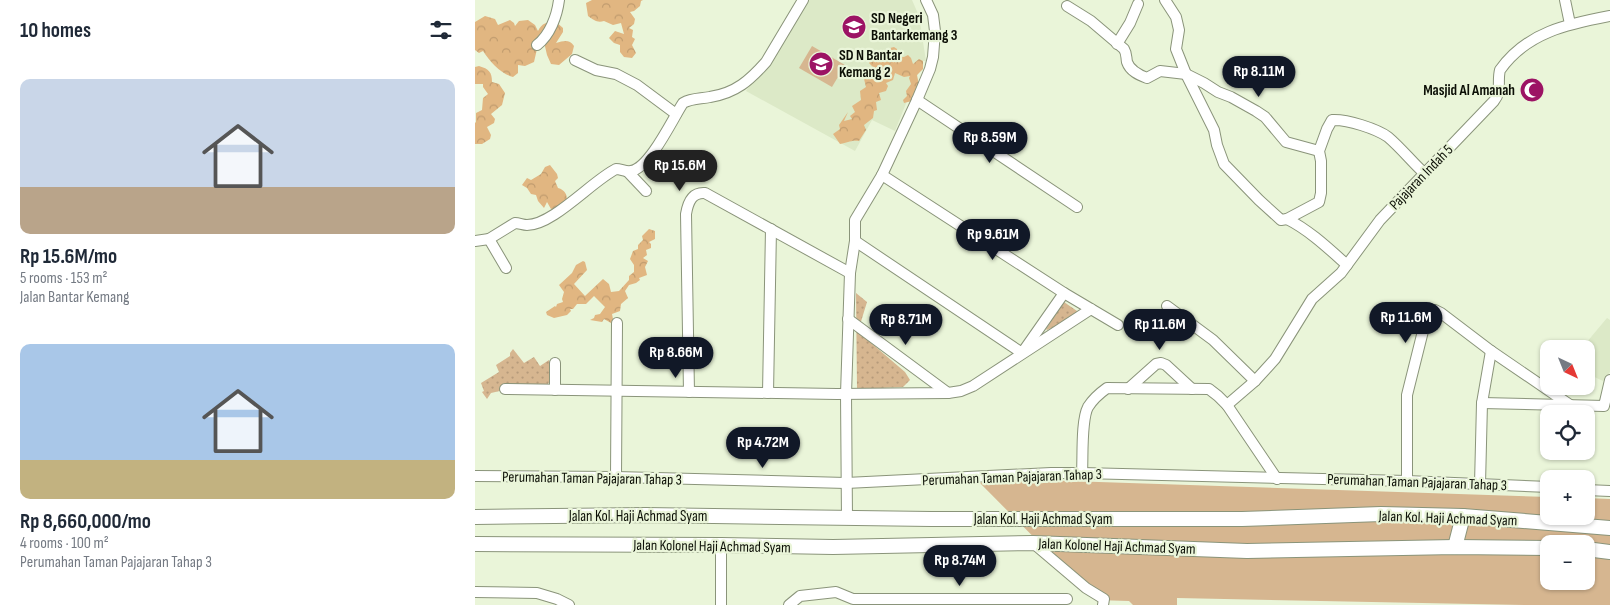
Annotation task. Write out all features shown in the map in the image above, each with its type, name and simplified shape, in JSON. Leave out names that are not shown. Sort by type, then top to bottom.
[{"type":"main road","name":"Jalan Kol. Haji Achmad Syam","points":[[475,517],[646,515],[847,518],[1241,519],[1381,514],[1463,516],[1610,528]]},
{"type":"main road","points":[[1455,548],[1463,516]]},
{"type":"main road","name":"Jalan Kolonel Haji Achmad Syam","points":[[475,544],[833,547],[1033,543],[1247,551],[1540,548]]},
{"type":"main road","points":[[1595,551],[1610,552]]},
{"type":"street","points":[[537,45],[546,38],[558,9],[559,0]]},
{"type":"street","points":[[628,172],[636,170],[663,139],[683,103],[689,100],[709,98],[735,91],[756,73],[767,62],[803,0]]},
{"type":"street","points":[[847,518],[846,394],[848,319],[855,220],[883,175],[930,69],[935,45],[935,31],[933,15],[926,0]]},
{"type":"street","points":[[1165,0],[1176,17],[1179,30],[1176,49],[1186,74],[1214,130],[1224,164],[1281,220],[1287,219],[1319,202],[1321,193],[1321,161],[1319,151],[1331,121],[1343,120],[1385,136],[1424,174]]},
{"type":"street","points":[[1565,0],[1569,24]]},
{"type":"street","points":[[1117,44],[1130,23],[1138,4]]},
{"type":"street","points":[[1067,6],[1091,21],[1124,49],[1131,69],[1147,78],[1160,71],[1186,74],[1204,82],[1218,92],[1231,97],[1265,117],[1286,142],[1319,151]]},
{"type":"street","name":"Pajajaran Indah 5","points":[[1227,405],[1255,381],[1283,349],[1312,300],[1347,265],[1380,220],[1497,97],[1500,70],[1510,59],[1531,40],[1569,24],[1610,16]]},
{"type":"street","points":[[575,60],[596,70],[616,74],[637,84],[676,114]]},
{"type":"street","points":[[917,100],[1077,207]]},
{"type":"street","points":[[475,241],[489,239],[515,223],[529,225],[555,214],[613,171],[620,169],[628,172],[646,191]]},
{"type":"street","points":[[883,175],[1118,325]]},
{"type":"street","points":[[689,392],[686,214],[689,200],[694,195],[705,193],[850,273]]},
{"type":"street","points":[[1287,219],[1319,240],[1347,265]]},
{"type":"street","points":[[768,393],[771,229]]},
{"type":"street","points":[[489,239],[506,268]]},
{"type":"street","points":[[855,241],[1022,352]]},
{"type":"street","points":[[1022,352],[1065,292]]},
{"type":"street","points":[[1167,306],[1213,340],[1255,381]]},
{"type":"street","points":[[505,389],[846,394],[948,393],[961,391],[973,386],[1022,352],[1091,309]]},
{"type":"street","points":[[1407,481],[1407,395],[1427,315],[1430,311],[1441,312],[1491,351],[1570,405]]},
{"type":"street","points":[[848,319],[948,393]]},
{"type":"street","points":[[616,477],[617,323]]},
{"type":"street","points":[[1480,484],[1482,403],[1491,351]]},
{"type":"street","points":[[555,363],[555,390]]},
{"type":"street","points":[[1128,389],[1156,364],[1161,363],[1167,365],[1193,389]]},
{"type":"street","points":[[1607,407],[1610,380]]},
{"type":"street","points":[[1082,473],[1087,408],[1107,388],[1209,389],[1227,405],[1277,479]]},
{"type":"street","points":[[1482,403],[1570,405]]},
{"type":"street","name":"Perumahan Taman Pajajaran Tahap 3","points":[[475,476],[616,477],[846,483],[1082,473],[1407,481],[1540,487]]},
{"type":"street","points":[[1595,490],[1610,491]]},
{"type":"street","points":[[1033,543],[1086,588],[1104,599],[1103,605]]},
{"type":"street","points":[[721,545],[721,605]]},
{"type":"street","points":[[475,592],[537,593],[569,605]]},
{"type":"street","points":[[789,605],[800,596],[835,592],[850,602],[1067,599]]},
{"type":"shaded area","name":"SD N Bantar Kemang 2","points":[[803,0],[912,0],[919,16],[926,61],[923,61],[895,131],[872,120],[855,151],[746,91],[794,11]]},
{"type":"shaded area","points":[[812,46],[845,65],[832,87],[799,68]]},
{"type":"shaded area","points":[[856,293],[867,302],[859,328],[863,336],[905,372],[910,380],[903,387],[857,389]]},
{"type":"shaded area","points":[[1064,302],[1077,311],[1077,316],[1047,330],[1046,329]]},
{"type":"shaded area","points":[[1607,318],[1610,320],[1610,372],[1603,381],[1595,377],[1595,340],[1589,340]]},
{"type":"shaded area","points":[[513,349],[524,363],[534,357],[540,366],[549,360],[552,377],[548,384],[504,385],[504,390],[491,393],[487,399],[482,392],[484,391],[481,383],[499,372],[496,365],[510,356]]},
{"type":"shaded area","points":[[975,478],[1540,497],[1540,525],[1595,525],[1595,498],[1610,499],[1610,605],[1177,598],[1177,605],[1133,605],[1129,601],[1096,600]]},
{"type":"green space","points":[[592,0],[643,0],[640,6],[630,12],[635,19],[634,24],[629,28],[633,30],[632,37],[635,39],[632,45],[636,53],[632,58],[624,57],[620,52],[620,45],[614,43],[609,38],[615,31],[624,34],[621,23],[613,25],[604,21],[596,21],[588,16],[586,3]]},
{"type":"green space","points":[[485,16],[495,19],[498,25],[510,20],[515,26],[519,21],[528,20],[535,25],[538,31],[545,23],[555,21],[563,28],[563,32],[556,43],[570,42],[574,46],[572,54],[559,65],[551,64],[544,42],[537,49],[534,62],[525,66],[518,65],[518,73],[513,77],[496,67],[483,51],[479,53],[475,50],[475,22]]},
{"type":"green space","points":[[894,47],[897,49],[896,57],[908,55],[913,64],[919,59],[923,61],[923,69],[917,75],[920,90],[913,95],[912,101],[904,103],[903,100],[907,96],[906,91],[911,84],[910,76],[904,77],[895,73],[893,80],[886,83],[888,86],[886,91],[879,93],[881,100],[876,102],[877,110],[874,111],[873,118],[864,125],[866,130],[859,141],[840,144],[833,134],[840,129],[839,125],[848,112],[844,121],[852,119],[850,116],[855,112],[852,106],[861,100],[860,91],[866,87],[864,79],[874,68],[869,63],[870,61]]},
{"type":"green space","points":[[479,66],[489,71],[492,82],[499,84],[505,93],[502,105],[491,114],[495,119],[494,123],[487,127],[491,135],[490,139],[482,144],[475,144],[476,113],[482,110],[483,98],[488,94],[483,84],[475,84],[475,67]]},
{"type":"green space","points":[[550,165],[557,174],[558,178],[555,181],[558,188],[564,191],[567,196],[567,201],[560,208],[551,209],[547,202],[544,208],[536,195],[531,194],[522,185],[527,178],[531,180],[541,174],[545,167]]},
{"type":"green space","points":[[649,229],[655,231],[655,239],[649,242],[651,248],[646,250],[647,255],[643,258],[648,261],[645,267],[647,275],[639,278],[640,280],[636,283],[629,285],[625,291],[628,298],[621,304],[620,311],[612,314],[613,319],[611,323],[604,319],[602,322],[590,320],[595,315],[600,314],[605,307],[594,296],[586,304],[577,304],[573,309],[570,309],[571,311],[567,315],[554,318],[547,315],[546,312],[563,302],[564,292],[559,285],[572,273],[576,265],[583,261],[587,270],[574,284],[585,296],[603,279],[609,284],[611,292],[619,291],[634,272],[634,265],[630,259],[633,251],[638,249],[638,245],[643,240],[642,236]]},
{"type":"place","name":"SD Negeri Bantarkemang 3","points":[[854,27]]},
{"type":"place","name":"SD N Bantar Kemang 2","points":[[821,64]]},
{"type":"place","name":"Masjid Al Amanah","points":[[1532,90]]}]
